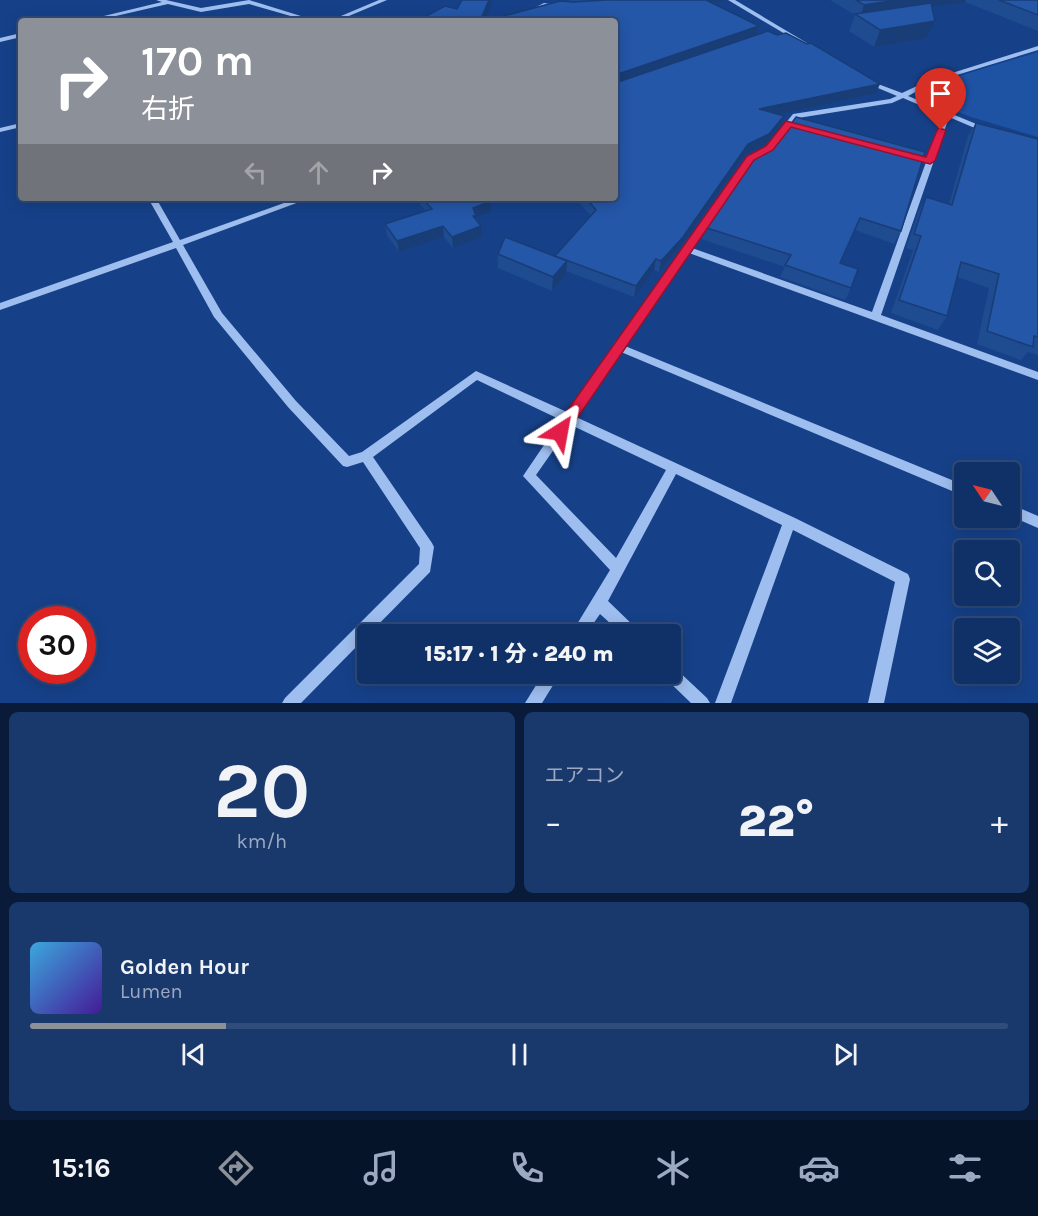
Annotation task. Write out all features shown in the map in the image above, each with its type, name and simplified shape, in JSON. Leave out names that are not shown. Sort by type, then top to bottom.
[{"type":"street","points":[[159,0],[201,10],[249,2],[304,18]]},
{"type":"street","points":[[339,18],[384,0]]},
{"type":"street","points":[[735,1],[745,0]]},
{"type":"street","points":[[735,1],[821,53]]},
{"type":"street","points":[[99,18],[166,3]]},
{"type":"street","points":[[516,18],[546,4],[565,3],[573,7]]},
{"type":"street","points":[[771,33],[782,30]]},
{"type":"street","points":[[0,40],[18,36]]},
{"type":"street","points":[[618,568],[529,476],[750,158],[770,148],[796,116],[892,101],[932,81],[1038,48]]},
{"type":"street","points":[[860,77],[946,116],[995,132]]},
{"type":"street","points":[[875,317],[946,116]]},
{"type":"street","points":[[789,123],[800,126]]},
{"type":"street","points":[[0,130],[18,126]]},
{"type":"street","points":[[919,158],[930,161]]},
{"type":"street","points":[[154,201],[218,315],[292,404],[347,462],[366,456],[476,375],[570,417],[790,522],[903,579],[876,703]]},
{"type":"street","points":[[0,307],[298,201]]},
{"type":"street","points":[[687,249],[1038,376]]},
{"type":"street","points":[[618,347],[954,487]]},
{"type":"street","points":[[290,703],[425,567],[428,547],[366,456]]},
{"type":"street","points":[[585,624],[599,603],[673,468]]},
{"type":"street","points":[[1020,514],[1038,522]]},
{"type":"street","points":[[723,703],[790,522]]},
{"type":"street","points":[[599,603],[621,624]]},
{"type":"street","points":[[681,683],[702,703]]},
{"type":"street","points":[[533,703],[545,684]]},
{"type":"shaded area","points":[[1038,52],[1038,137],[971,117],[921,98],[917,94],[936,83]]},
{"type":"building","points":[[462,0],[489,0],[481,18],[423,18],[445,6],[457,9]]},
{"type":"building","points":[[706,0],[759,26],[618,74],[618,18],[496,18],[560,1]]},
{"type":"building","points":[[856,0],[897,0],[864,5]]},
{"type":"building","points":[[999,0],[1038,0],[1038,15]]},
{"type":"building","points":[[931,3],[935,21],[880,30],[855,14]]},
{"type":"building","points":[[768,31],[777,35],[786,33],[807,44],[811,43],[880,84],[759,109],[784,116],[769,134],[748,144],[683,237],[661,261],[656,259],[636,286],[555,256],[596,210],[588,201],[618,201],[618,82]]},
{"type":"building","points":[[796,117],[925,152],[901,231],[860,218],[840,263],[858,269],[851,288],[785,265],[791,255],[704,227],[758,150],[779,140]]},
{"type":"building","points":[[976,123],[1038,139],[1038,337],[1034,336],[1033,347],[987,331],[999,274],[961,262],[947,316],[899,300],[921,236],[914,234],[926,197],[952,205]]},
{"type":"building","points":[[425,201],[491,201],[473,208],[476,216],[473,216],[481,226],[452,237],[443,226],[397,241],[385,224],[432,209]]},
{"type":"building","points":[[505,237],[567,261],[553,277],[498,254]]},
{"type":"route","points":[[560,432],[750,158],[770,148],[789,123],[930,161],[941,130]]}]
